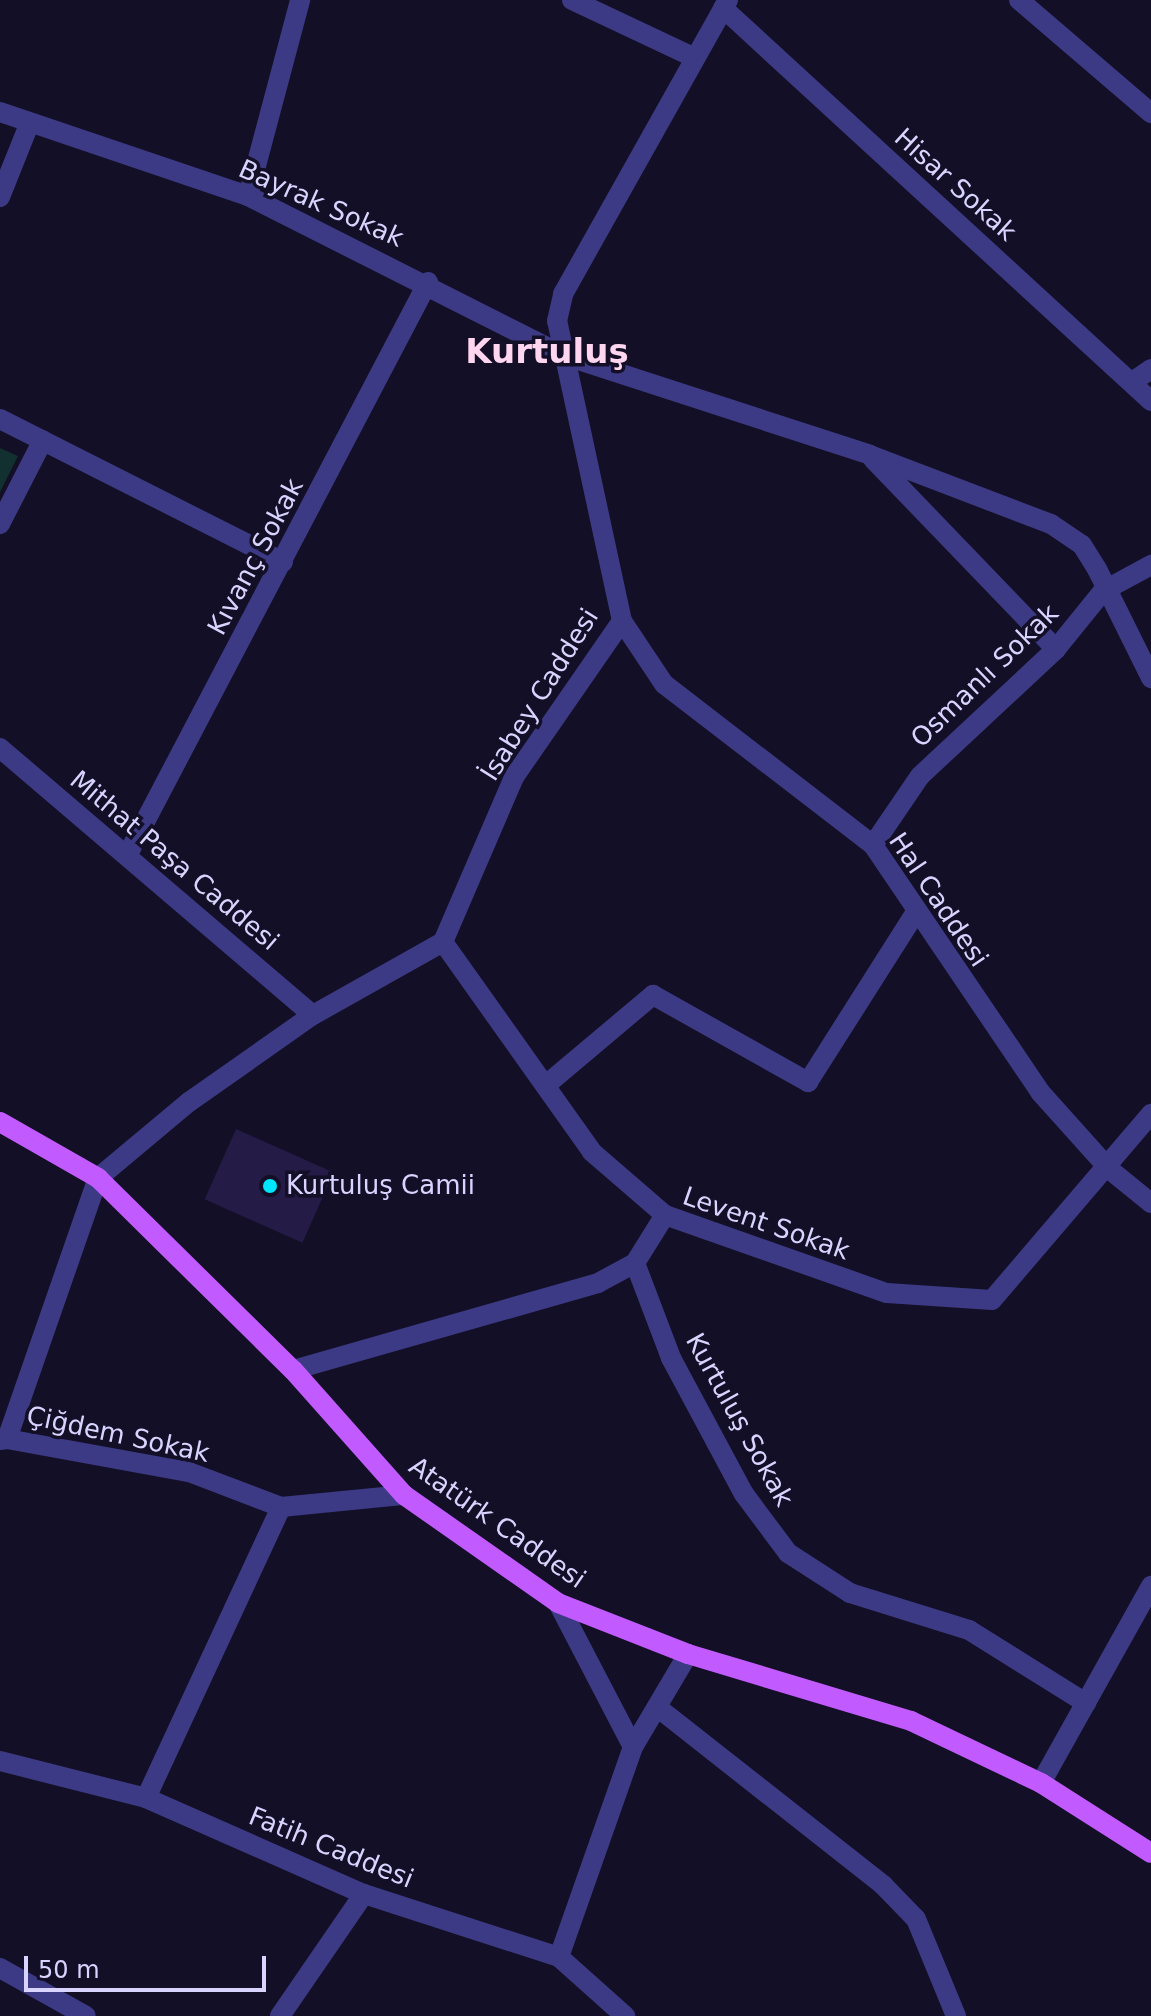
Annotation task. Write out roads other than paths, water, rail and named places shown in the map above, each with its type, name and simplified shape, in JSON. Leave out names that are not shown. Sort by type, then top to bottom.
[{"type":"main road","name":"Atatürk Caddesi","points":[[0,1122],[98,1178],[293,1370],[404,1495],[558,1603],[688,1654],[911,1721],[1041,1783],[1151,1853]]},
{"type":"street","points":[[248,196],[300,0]]},
{"type":"street","points":[[572,0],[691,56]]},
{"type":"street","points":[[1019,0],[1151,113]]},
{"type":"street","name":"İsabey Caddesi","points":[[443,942],[514,777],[622,621],[557,321],[563,294],[691,56],[725,4]]},
{"type":"street","name":"Hisar Sokak","points":[[725,4],[1151,401]]},
{"type":"street","name":"Bayrak Sokak","points":[[0,112],[28,127],[248,196],[428,282],[563,355],[870,455],[1051,524],[1082,545],[1103,591],[1151,678]]},
{"type":"street","points":[[0,197],[28,127]]},
{"type":"street","name":"Kıvanç Sokak","points":[[128,854],[428,282]]},
{"type":"street","points":[[1132,382],[1151,369]]},
{"type":"street","points":[[0,419],[283,562]]},
{"type":"street","points":[[0,524],[43,440]]},
{"type":"street","points":[[870,455],[1056,649]]},
{"type":"street","name":"Osmanlı Sokak","points":[[873,845],[920,776],[1056,649],[1103,591],[1151,565]]},
{"type":"street","name":"Hal Caddesi","points":[[622,621],[664,684],[873,845],[914,915],[1040,1092],[1109,1169],[1151,1203]]},
{"type":"street","name":"Mithat Paşa Caddesi","points":[[0,748],[128,854],[313,1015]]},
{"type":"street","points":[[546,1085],[653,995],[808,1082],[914,915]]},
{"type":"street","points":[[4,1439],[98,1178],[189,1102],[313,1015],[443,942],[592,1152],[665,1215]]},
{"type":"street","points":[[1109,1169],[1151,1114]]},
{"type":"street","name":"Levent Sokak","points":[[635,1263],[665,1215],[887,1293],[992,1300],[1109,1169]]},
{"type":"street","points":[[293,1370],[481,1320],[635,1263]]},
{"type":"street","name":"Kurtuluş Sokak","points":[[635,1263],[671,1358],[744,1494],[788,1553],[850,1593],[969,1630],[1086,1703]]},
{"type":"street","name":"Çiğdem Sokak","points":[[4,1439],[189,1472],[281,1507],[404,1495]]},
{"type":"street","points":[[146,1798],[281,1507]]},
{"type":"street","points":[[1041,1783],[1151,1586]]},
{"type":"street","points":[[558,1603],[633,1747]]},
{"type":"street","points":[[559,1957],[633,1747],[688,1654]]},
{"type":"street","points":[[657,1707],[891,1893],[916,1919],[956,2016]]},
{"type":"street","name":"Fatih Caddesi","points":[[0,1761],[146,1798],[364,1894],[559,1957],[625,2016]]},
{"type":"street","points":[[280,2016],[364,1894]]},
{"type":"street","points":[[0,1968],[86,2016]]},
{"type":"place","name":"Kurtuluş Camii","points":[[270,1186]]},
{"type":"district","name":"Kurtuluş","points":[[547,352]]}]
